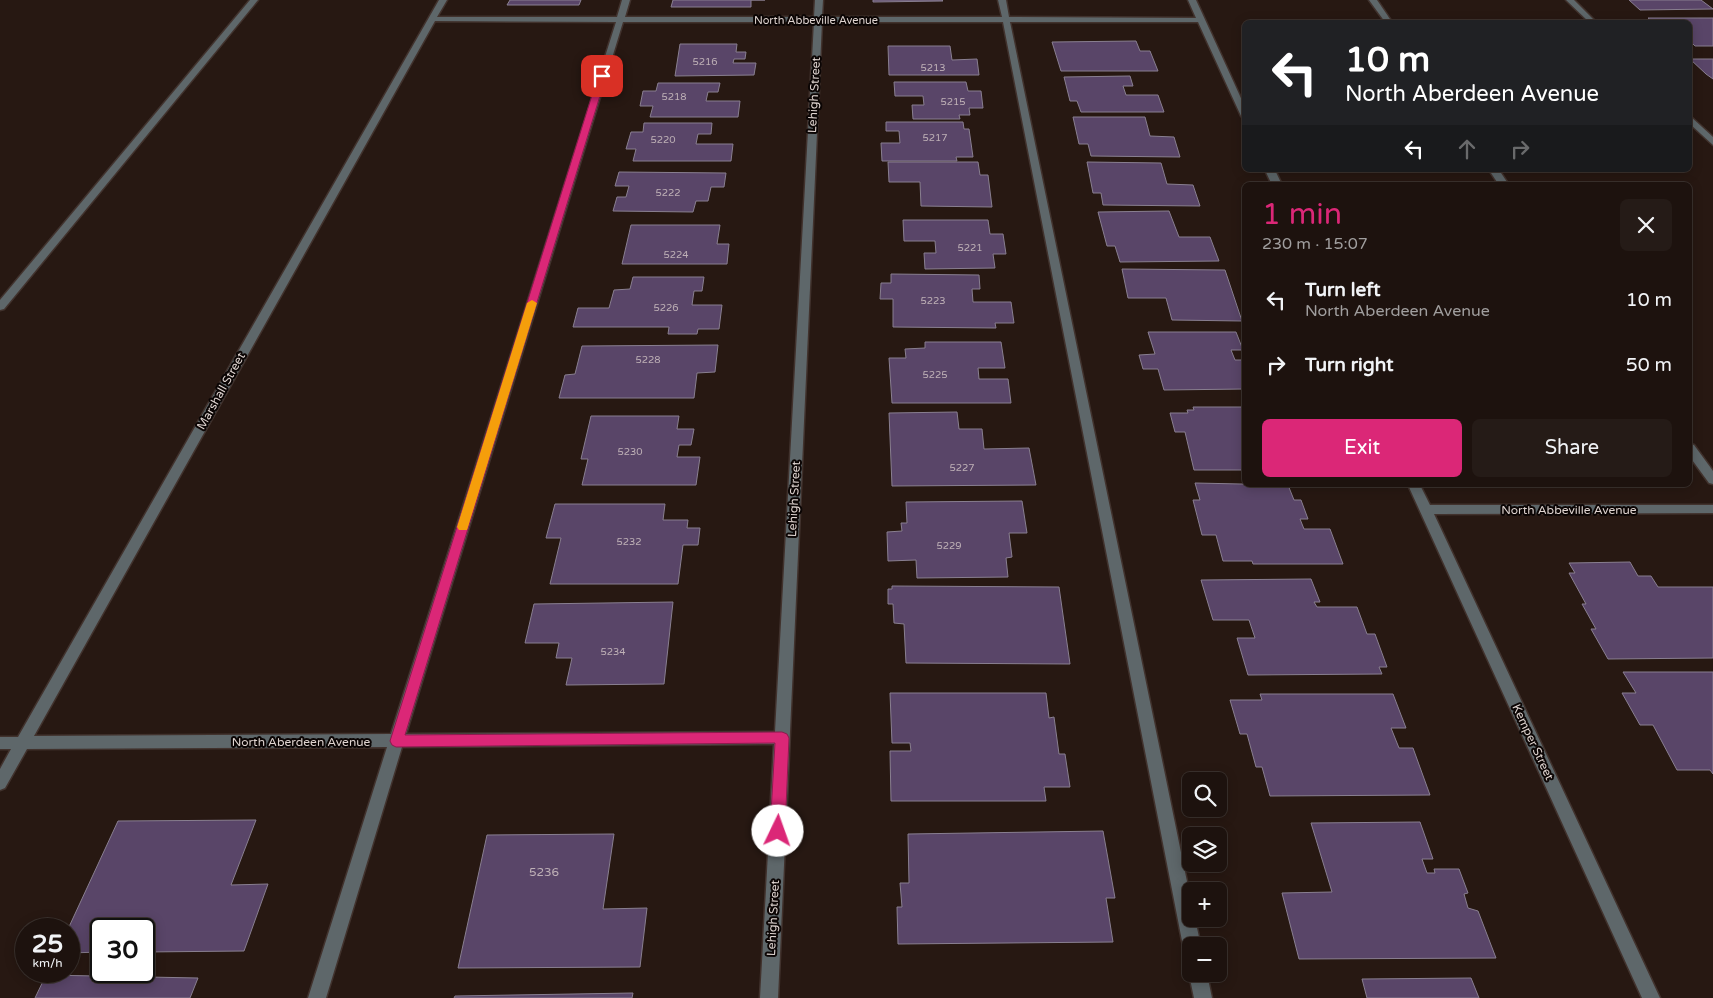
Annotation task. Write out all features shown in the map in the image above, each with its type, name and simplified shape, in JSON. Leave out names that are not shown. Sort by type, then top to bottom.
[{"type":"street","points":[[0,307],[254,0]]},
{"type":"street","name":"Marshall Street","points":[[0,783],[443,0]]},
{"type":"street","points":[[317,998],[626,0]]},
{"type":"street","name":"Lehigh Street","points":[[769,998],[819,0]]},
{"type":"street","points":[[1002,0],[1190,937]]},
{"type":"street","points":[[1192,0],[1242,109]]},
{"type":"street","points":[[1373,0],[1388,20]]},
{"type":"street","points":[[1570,0],[1591,20]]},
{"type":"street","name":"North Abbeville Avenue","points":[[432,19],[1201,20]]},
{"type":"street","points":[[1692,121],[1713,142]]},
{"type":"street","points":[[1692,451],[1713,480]]},
{"type":"street","name":"Kemper Street","points":[[1415,487],[1652,998]]},
{"type":"street","name":"North Abbeville Avenue","points":[[1425,510],[1713,509]]},
{"type":"street","name":"North Aberdeen Avenue","points":[[0,743],[782,738]]},
{"type":"street","points":[[1200,982],[1203,998]]},
{"type":"building","points":[[510,0],[581,0],[579,5],[507,5]]},
{"type":"building","points":[[673,0],[751,0],[751,7],[671,7]]},
{"type":"building","points":[[873,0],[942,0],[943,1],[873,2]]},
{"type":"building","points":[[1629,0],[1701,0],[1713,9],[1640,10]]},
{"type":"building","points":[[1648,18],[1713,18],[1713,46],[1695,46],[1692,43],[1692,20],[1650,20]]},
{"type":"building","points":[[1136,41],[1140,51],[1150,51],[1158,71],[1061,71],[1052,42]]},
{"type":"building","points":[[680,44],[737,44],[736,52],[746,52],[745,59],[734,59],[733,63],[756,63],[754,75],[675,76]]},
{"type":"building","points":[[888,46],[950,46],[952,60],[977,59],[979,75],[889,75]]},
{"type":"building","points":[[1692,59],[1713,59],[1713,79]]},
{"type":"building","points":[[1130,76],[1133,86],[1123,86],[1126,95],[1158,95],[1164,112],[1081,112],[1077,101],[1070,101],[1064,77]]},
{"type":"building","points":[[894,82],[966,82],[968,91],[981,91],[983,108],[969,108],[970,115],[959,115],[960,119],[913,119],[912,105],[924,105],[923,96],[895,96]]},
{"type":"building","points":[[658,83],[720,83],[718,92],[708,92],[706,101],[740,101],[738,117],[650,117],[653,106],[640,106],[643,91],[656,91]]},
{"type":"building","points":[[1073,117],[1145,117],[1150,136],[1174,137],[1180,157],[1091,156],[1088,144],[1079,144]]},
{"type":"building","points":[[886,122],[963,122],[964,129],[969,129],[973,157],[956,157],[957,161],[882,161],[881,143],[900,143],[899,131],[886,131]]},
{"type":"building","points":[[644,123],[712,123],[711,134],[698,134],[696,144],[733,144],[731,161],[633,161],[636,149],[626,149],[631,132],[643,132]]},
{"type":"building","points":[[888,162],[978,162],[980,175],[988,175],[992,207],[921,206],[920,182],[889,182]]},
{"type":"building","points":[[1087,162],[1161,163],[1167,184],[1193,185],[1200,206],[1103,205],[1101,193],[1093,193]]},
{"type":"building","points":[[619,172],[726,173],[724,187],[711,187],[708,201],[696,201],[693,212],[613,211],[617,197],[626,197],[629,186],[615,186]]},
{"type":"building","points":[[1169,211],[1179,237],[1210,237],[1219,261],[1120,262],[1115,246],[1107,246],[1098,212]]},
{"type":"building","points":[[903,220],[988,220],[990,234],[1003,234],[1006,254],[993,254],[995,268],[925,269],[924,253],[936,253],[935,241],[904,241]]},
{"type":"building","points":[[631,225],[720,225],[717,244],[729,244],[727,264],[622,264]]},
{"type":"building","points":[[1122,269],[1225,270],[1242,321],[1172,320],[1166,298],[1128,298]]},
{"type":"building","points":[[891,274],[979,275],[980,289],[972,289],[973,302],[1011,302],[1014,323],[995,323],[996,328],[893,327],[893,299],[880,299],[881,283],[891,283]]},
{"type":"building","points":[[633,277],[704,277],[702,291],[694,291],[692,305],[722,305],[719,329],[698,329],[697,334],[668,334],[669,327],[573,327],[578,308],[609,308],[614,290],[630,289]]},
{"type":"building","points":[[1148,332],[1236,332],[1242,350],[1231,350],[1235,360],[1242,360],[1242,389],[1164,390],[1158,369],[1143,369],[1139,355],[1155,354]]},
{"type":"building","points":[[925,342],[1001,342],[1005,368],[978,368],[979,379],[1008,379],[1011,403],[892,403],[889,358],[906,358],[905,349],[925,348]]},
{"type":"building","points":[[718,345],[715,372],[697,373],[694,398],[559,398],[565,375],[575,374],[582,346]]},
{"type":"building","points":[[1193,407],[1242,407],[1242,470],[1194,470],[1185,432],[1175,432],[1170,413],[1188,413],[1187,410],[1194,410]]},
{"type":"building","points":[[957,412],[959,429],[982,429],[984,449],[1029,448],[1036,485],[892,486],[889,413]]},
{"type":"building","points":[[591,416],[679,416],[677,429],[694,429],[691,445],[679,445],[677,457],[700,457],[696,485],[582,485],[588,459],[581,459]]},
{"type":"building","points":[[1195,483],[1242,484],[1242,487],[1289,487],[1294,500],[1301,500],[1308,519],[1300,519],[1304,529],[1330,529],[1343,564],[1253,564],[1252,561],[1223,561],[1216,535],[1202,535],[1193,500],[1200,500]]},
{"type":"building","points":[[1022,501],[1027,533],[1009,533],[1012,557],[1006,558],[1008,577],[917,578],[916,560],[888,561],[887,532],[902,531],[901,523],[907,523],[906,502]]},
{"type":"building","points":[[555,504],[665,504],[663,520],[688,520],[687,528],[700,528],[698,545],[683,545],[678,584],[550,584],[561,538],[546,538]]},
{"type":"building","points":[[1630,562],[1638,576],[1651,576],[1658,587],[1713,587],[1713,658],[1608,659],[1591,629],[1596,629],[1582,604],[1586,604],[1569,573],[1575,573],[1569,563]]},
{"type":"building","points":[[1311,579],[1320,602],[1314,602],[1317,607],[1357,607],[1367,634],[1375,634],[1387,667],[1379,667],[1382,674],[1248,675],[1237,638],[1255,638],[1249,620],[1213,620],[1201,580]]},
{"type":"building","points":[[892,586],[1059,587],[1070,664],[906,663],[904,624],[894,623],[893,604],[888,604],[888,589],[892,589]]},
{"type":"building","points":[[673,602],[664,684],[566,685],[572,658],[556,658],[559,643],[525,643],[534,604]]},
{"type":"building","points":[[1623,672],[1713,672],[1713,774],[1710,770],[1677,770],[1653,725],[1640,725],[1622,693],[1636,693]]},
{"type":"building","points":[[890,693],[1046,693],[1049,718],[1054,717],[1059,754],[1065,754],[1070,787],[1044,787],[1046,801],[891,801],[890,751],[911,751],[910,743],[892,743]]},
{"type":"building","points":[[1260,694],[1393,694],[1406,728],[1391,728],[1399,748],[1413,748],[1430,795],[1270,796],[1262,767],[1256,767],[1247,734],[1240,734],[1230,700],[1262,700]]},
{"type":"building","points":[[256,820],[231,885],[268,884],[244,951],[155,952],[155,918],[90,918],[90,952],[80,953],[80,918],[73,918],[118,821]]},
{"type":"building","points":[[1420,822],[1433,859],[1422,859],[1427,873],[1435,873],[1434,869],[1459,869],[1468,893],[1464,894],[1468,908],[1478,911],[1496,958],[1299,959],[1282,893],[1332,892],[1311,823]]},
{"type":"building","points":[[1103,831],[1115,898],[1106,898],[1113,942],[898,944],[897,907],[902,907],[900,883],[909,883],[908,834]]},
{"type":"building","points":[[614,834],[603,909],[647,908],[640,967],[458,968],[487,835]]},
{"type":"building","points":[[80,976],[90,976],[90,983],[155,983],[155,977],[198,978],[190,998],[35,998],[42,983],[80,983]]},
{"type":"building","points":[[1471,978],[1479,998],[1367,998],[1362,979]]},
{"type":"building","points":[[633,993],[632,998],[454,998],[455,996]]},
{"type":"slow traffic","points":[[463,527],[532,303]]},
{"type":"route","points":[[602,76],[396,741],[782,738],[778,831]]}]
